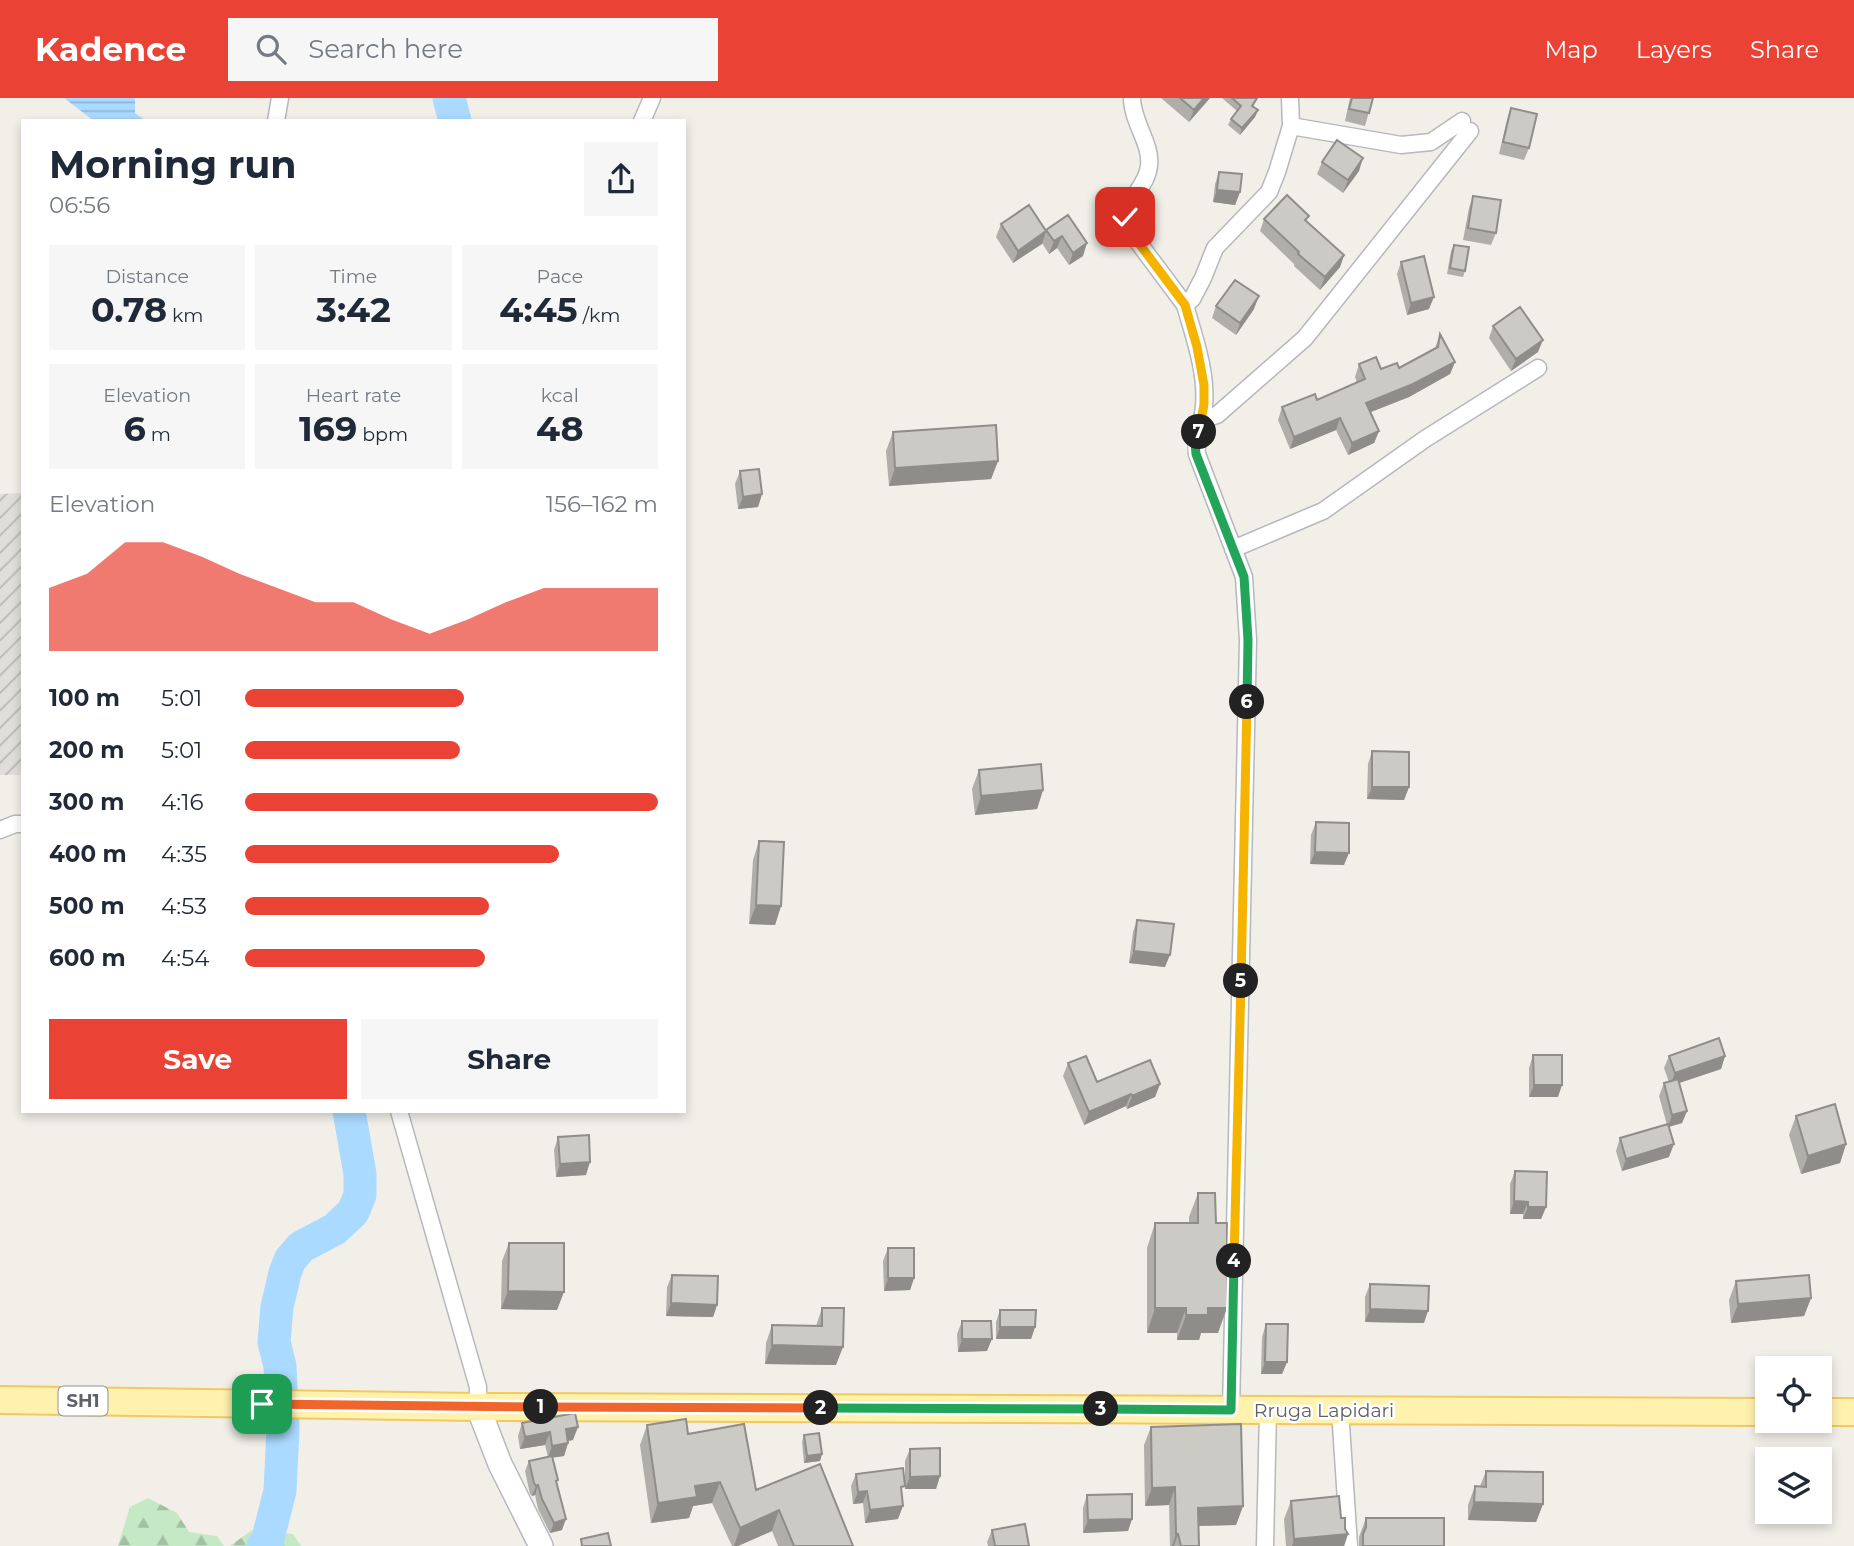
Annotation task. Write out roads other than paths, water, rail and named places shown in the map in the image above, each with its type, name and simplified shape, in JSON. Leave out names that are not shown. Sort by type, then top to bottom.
[{"type":"main road","name":"Rruga Lapidari","points":[[0,1400],[478,1407],[1755,1412]]},
{"type":"main road","points":[[1832,1412],[1854,1412]]},
{"type":"street","points":[[276,119],[280,98]]},
{"type":"street","points":[[643,119],[652,98]]},
{"type":"street","points":[[1132,98],[1132,109],[1149,155],[1150,168],[1129,204],[1125,217],[1126,226],[1185,305],[1204,385],[1202,420],[1195,443],[1196,454],[1244,577],[1248,640],[1231,1410]]},
{"type":"street","points":[[1185,305],[1192,299],[1215,248],[1269,192],[1291,126],[1290,98]]},
{"type":"street","points":[[1202,420],[1217,415],[1305,338],[1466,126],[1431,142],[1401,145],[1291,126]]},
{"type":"street","points":[[1233,549],[1323,511],[1425,439],[1538,368]]},
{"type":"street","points":[[0,830],[21,824]]},
{"type":"street","points":[[399,1113],[478,1387],[478,1407],[500,1464],[541,1546]]},
{"type":"street","points":[[1265,1546],[1268,1410]]},
{"type":"street","points":[[1340,1410],[1349,1546]]},
{"type":"water","points":[[64,98],[135,98],[135,113],[143,119],[91,119]]},
{"type":"waterway","points":[[449,98],[454,119]]},
{"type":"waterway","points":[[263,1546],[267,1542],[280,1491],[283,1429],[280,1366],[274,1342],[277,1307],[290,1260],[301,1247],[335,1229],[353,1212],[360,1195],[360,1174],[349,1113]]},
{"type":"waterway","points":[[267,1542],[272,1546]]}]
